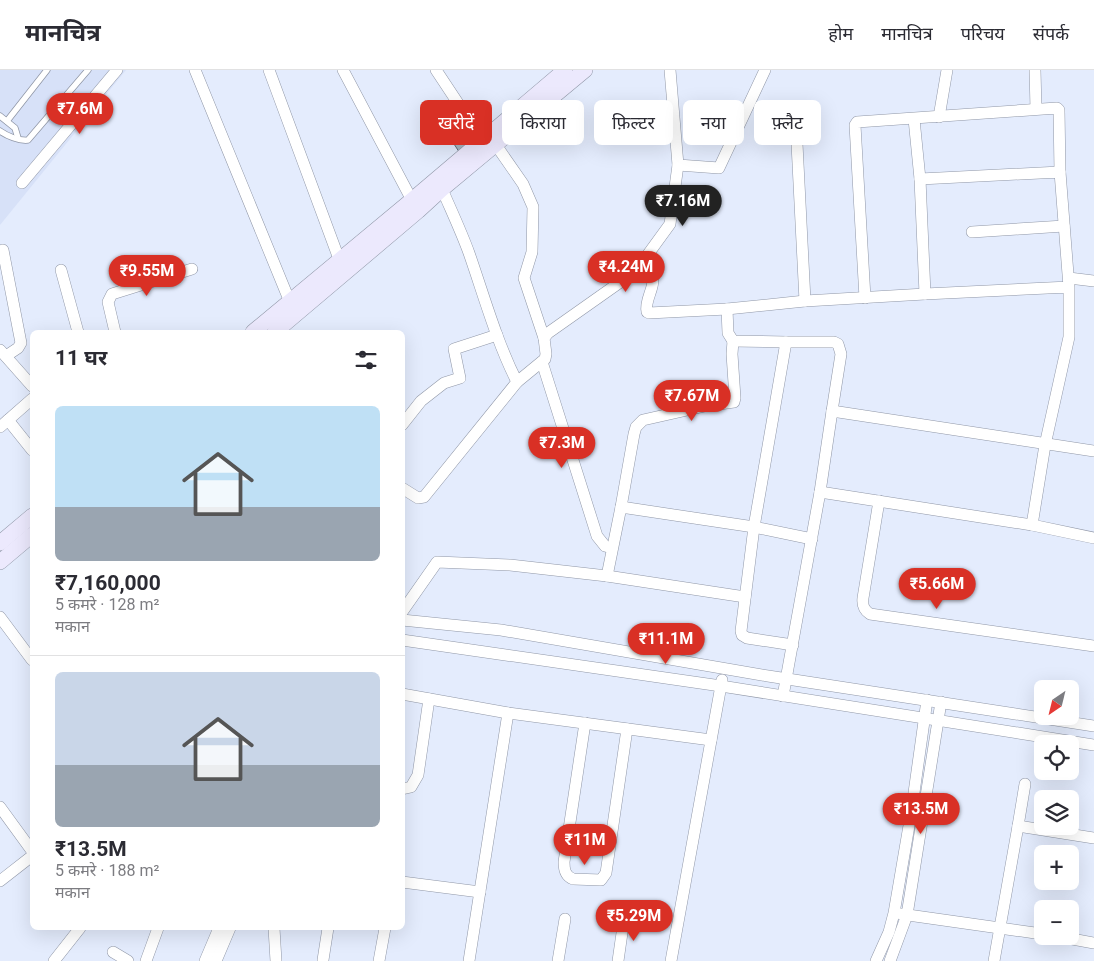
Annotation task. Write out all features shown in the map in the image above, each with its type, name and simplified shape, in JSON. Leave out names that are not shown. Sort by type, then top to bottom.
[{"type":"street","points":[[22,183],[117,70]]},
{"type":"street","points":[[195,70],[293,309]]},
{"type":"street","points":[[343,70],[415,206]]},
{"type":"street","points":[[436,70],[458,100]]},
{"type":"street","points":[[492,140],[564,70]]},
{"type":"street","points":[[492,141],[585,70]]},
{"type":"street","points":[[544,338],[548,332],[638,268],[670,224],[678,165],[670,70]]},
{"type":"street","points":[[678,165],[719,168],[765,70]]},
{"type":"street","points":[[939,117],[947,70]]},
{"type":"street","points":[[1035,70],[1036,109]]},
{"type":"street","points":[[271,71],[342,267]]},
{"type":"street","points":[[865,298],[856,124],[858,122],[1036,109],[1057,108],[1059,110],[1060,172],[1069,283],[1069,337],[1045,445],[1032,525]]},
{"type":"street","points":[[914,119],[920,179],[926,294]]},
{"type":"street","points":[[256,330],[293,309],[487,145]]},
{"type":"street","points":[[415,206],[442,189],[487,145]]},
{"type":"street","points":[[405,490],[418,498],[424,497],[517,382],[542,362],[546,356],[544,338],[524,278],[532,252],[533,207],[523,184],[491,145]]},
{"type":"street","points":[[797,145],[805,301]]},
{"type":"street","points":[[920,179],[1060,172]]},
{"type":"street","points":[[442,189],[468,251],[497,335],[517,382]]},
{"type":"street","points":[[972,232],[1064,226]]},
{"type":"street","points":[[3,250],[6,296],[21,343],[18,348],[3,353],[30,384]]},
{"type":"street","points":[[638,268],[643,266],[647,269],[654,283],[646,307],[649,313],[727,309],[805,301],[1094,281]]},
{"type":"street","points":[[115,330],[108,302],[112,294],[192,269]]},
{"type":"street","points":[[61,270],[77,330]]},
{"type":"street","points":[[277,330],[293,309]]},
{"type":"street","points":[[727,309],[728,333],[729,338],[733,341],[834,342],[838,344],[841,354],[820,492],[783,696]]},
{"type":"street","points":[[405,421],[421,402],[444,383],[460,378],[454,349],[497,335]]},
{"type":"street","points":[[607,576],[634,434],[639,422],[679,411],[734,402],[733,341]]},
{"type":"street","points":[[786,342],[754,528],[741,631],[742,635],[746,638],[793,645]]},
{"type":"street","points":[[542,362],[597,536],[605,546],[612,548]]},
{"type":"street","points":[[30,402],[4,423],[30,448]]},
{"type":"street","points":[[832,411],[1094,451]]},
{"type":"street","points":[[820,492],[1032,525],[1094,538]]},
{"type":"street","points":[[879,501],[862,603],[870,614],[1094,646]]},
{"type":"street","points":[[621,507],[812,539]]},
{"type":"street","points":[[0,543],[30,518]]},
{"type":"street","points":[[0,562],[30,537]]},
{"type":"street","points":[[405,608],[437,562],[510,565],[607,576],[745,598]]},
{"type":"street","points":[[0,617],[30,657]]},
{"type":"street","points":[[405,620],[501,630],[724,668],[1094,726]]},
{"type":"street","points":[[405,640],[721,686],[1094,744]]},
{"type":"street","points":[[671,961],[724,668]]},
{"type":"street","points":[[405,695],[508,713],[711,740]]},
{"type":"street","points":[[405,788],[413,785],[418,776],[429,699]]},
{"type":"street","points":[[876,961],[889,932],[894,913],[911,814],[927,700]]},
{"type":"street","points":[[890,961],[907,915],[941,702]]},
{"type":"street","points":[[469,961],[508,713]]},
{"type":"street","points":[[585,723],[564,862],[564,869],[570,878],[573,879],[601,880],[606,873],[627,729]]},
{"type":"street","points":[[994,961],[1025,784]]},
{"type":"street","points":[[0,807],[30,848]]},
{"type":"street","points":[[1018,826],[1094,838]]},
{"type":"street","points":[[0,881],[30,858]]},
{"type":"street","points":[[405,882],[480,892]]},
{"type":"street","points":[[894,913],[1034,933]]},
{"type":"street","points":[[558,961],[565,919]]},
{"type":"street","points":[[618,961],[624,919]]},
{"type":"street","points":[[54,961],[78,930]]},
{"type":"street","points":[[146,961],[157,930]]},
{"type":"street","points":[[205,961],[218,930]]},
{"type":"street","points":[[216,961],[229,930]]},
{"type":"street","points":[[274,930],[276,961]]},
{"type":"street","points":[[323,960],[328,930]]},
{"type":"street","points":[[379,961],[385,930]]},
{"type":"street","points":[[1079,940],[1094,943]]},
{"type":"street","points":[[113,952],[128,961]]},
{"type":"lane","points":[[7,121],[47,70]]},
{"type":"lane","points":[[0,131],[6,136],[28,140],[88,70]]},
{"type":"lane","points":[[0,116],[15,128],[18,138]]},
{"type":"shaded area","points":[[0,70],[126,70],[0,225]]},
{"type":"building","points":[[455,145],[473,145],[478,152],[465,161]]}]
